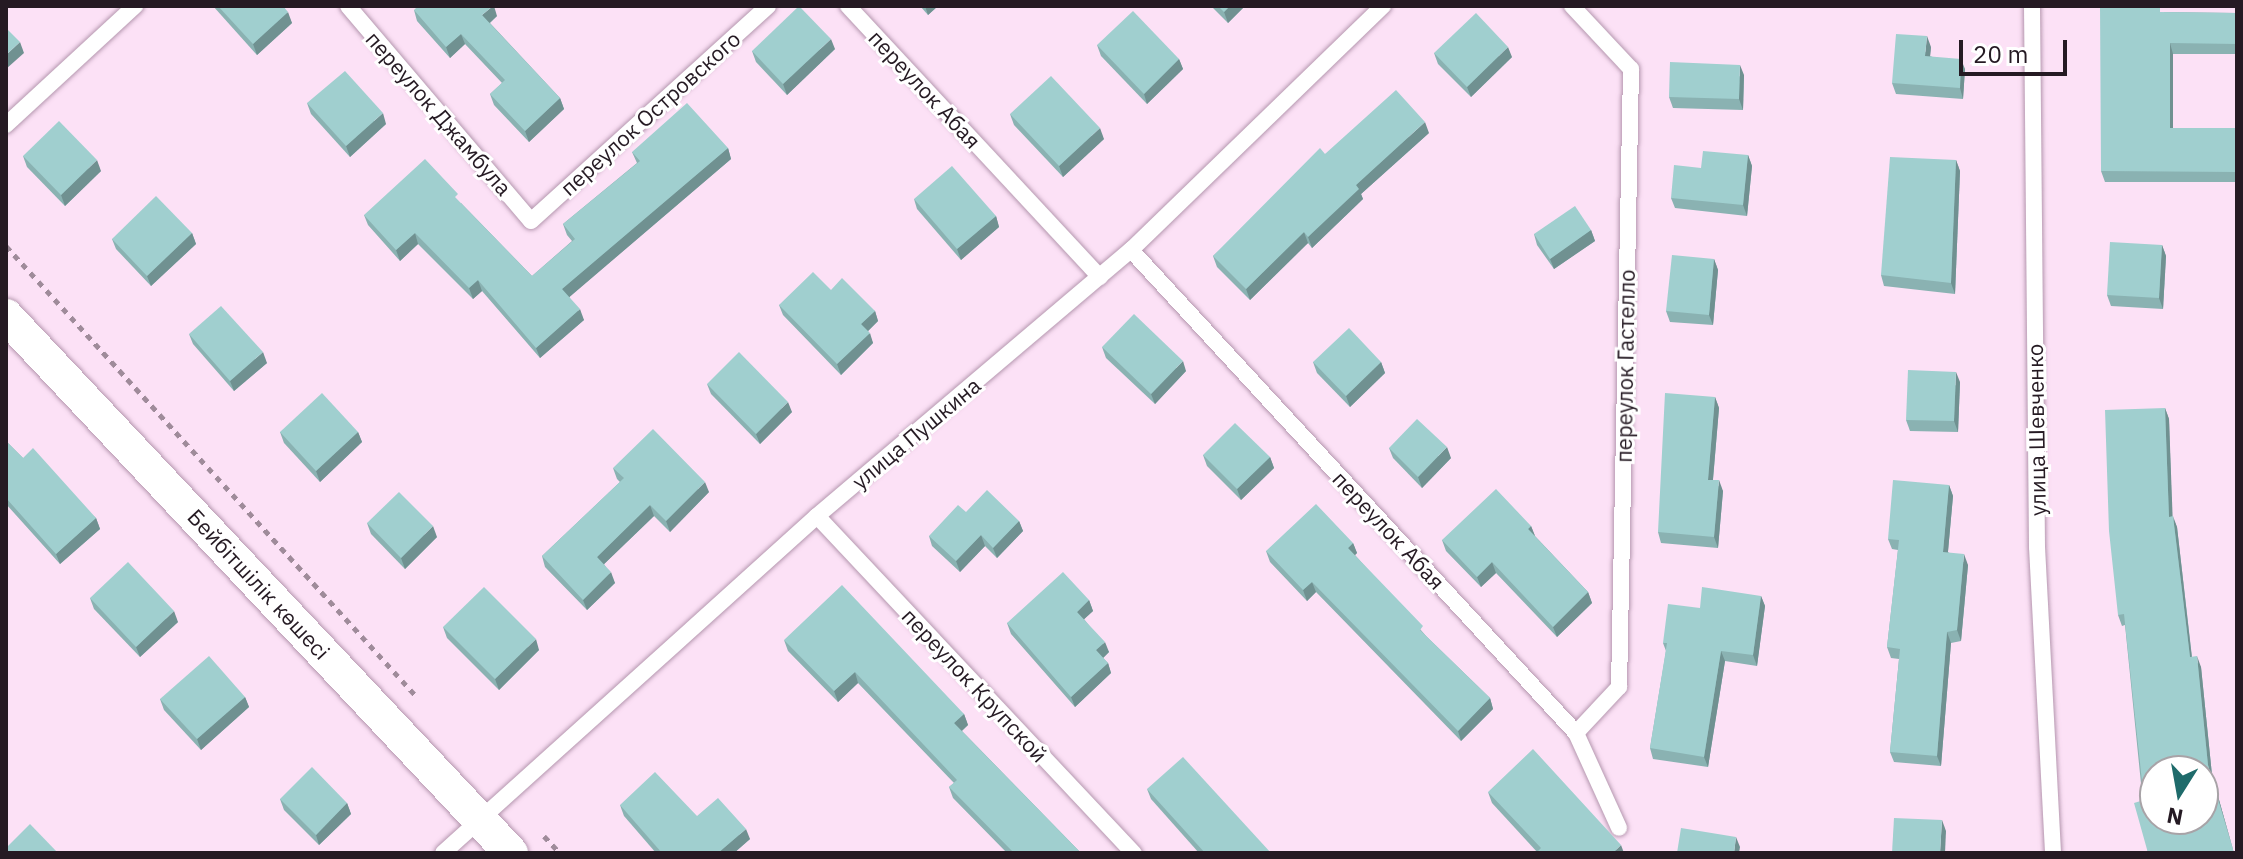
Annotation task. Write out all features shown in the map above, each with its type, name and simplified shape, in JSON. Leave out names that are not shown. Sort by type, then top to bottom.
[{"type":"street","name":"Бейбітшілік көшесі","points":[[6,316],[511,853]]},
{"type":"lane","points":[[6,125],[135,6]]},
{"type":"lane","name":"переулок Джамбула","points":[[348,6],[531,221]]},
{"type":"lane","name":"переулок Островского","points":[[531,221],[768,6]]},
{"type":"lane","name":"переулок Абая","points":[[848,6],[1100,277]]},
{"type":"lane","name":"улица Пушкина","points":[[443,853],[817,516],[1131,250],[1383,6]]},
{"type":"lane","name":"переулок Гастелло","points":[[1572,6],[1631,69],[1619,687],[1576,733]]},
{"type":"lane","name":"улица Шевченко","points":[[2032,6],[2037,547],[2053,853]]},
{"type":"lane","name":"переулок Абая","points":[[1131,250],[1576,733],[1619,828]]},
{"type":"lane","name":"переулок Крупской","points":[[817,516],[1134,853]]},
{"type":"path","points":[[6,246],[422,702]]},
{"type":"path","points":[[507,795],[560,853]]},
{"type":"building","points":[[218,6],[283,6],[288,12],[253,44]]},
{"type":"building","points":[[418,6],[493,6],[482,15],[560,98],[525,131],[490,94],[505,80],[461,34],[446,47],[414,10]]},
{"type":"building","points":[[799,6],[831,39],[783,84],[752,51]]},
{"type":"building","points":[[2100,6],[2160,6],[2160,12],[2237,13],[2237,44],[2170,43],[2170,128],[2237,128],[2237,172],[2101,171]]},
{"type":"building","points":[[1133,11],[1179,59],[1144,94],[1097,45]]},
{"type":"building","points":[[1476,13],[1508,47],[1467,87],[1434,53]]},
{"type":"building","points":[[6,28],[20,42],[6,55]]},
{"type":"building","points":[[1896,34],[1927,36],[1925,56],[1961,59],[1960,88],[1892,83]]},
{"type":"building","points":[[1670,62],[1740,65],[1739,99],[1669,97]]},
{"type":"building","points":[[345,71],[383,113],[346,146],[307,103]]},
{"type":"building","points":[[1051,76],[1100,128],[1059,166],[1010,114]]},
{"type":"building","points":[[1396,90],[1425,122],[1356,185],[1359,189],[1308,237],[1304,232],[1246,289],[1213,256],[1320,148],[1325,154]]},
{"type":"building","points":[[687,103],[728,148],[562,289],[580,309],[536,348],[478,280],[469,288],[415,233],[396,250],[364,215],[425,159],[458,194],[455,197],[532,276],[575,239],[563,224],[640,161],[632,152]]},
{"type":"building","points":[[59,121],[97,160],[61,195],[23,156]]},
{"type":"building","points":[[1703,151],[1748,155],[1743,205],[1671,198],[1674,165],[1701,168]]},
{"type":"building","points":[[1890,157],[1956,160],[1951,283],[1881,275]]},
{"type":"building","points":[[952,166],[996,216],[957,249],[914,199]]},
{"type":"building","points":[[156,196],[192,233],[147,276],[112,239]]},
{"type":"building","points":[[1575,206],[1591,230],[1550,259],[1534,234]]},
{"type":"building","points":[[2110,242],[2162,245],[2159,298],[2107,295]]},
{"type":"building","points":[[1672,255],[1714,259],[1709,315],[1666,311]]},
{"type":"building","points":[[813,272],[831,290],[842,278],[875,311],[861,324],[870,333],[837,364],[779,305]]},
{"type":"building","points":[[221,306],[263,352],[230,381],[189,334]]},
{"type":"building","points":[[1134,314],[1183,361],[1151,394],[1102,347]]},
{"type":"building","points":[[1349,328],[1381,362],[1346,396],[1313,362]]},
{"type":"building","points":[[739,352],[788,402],[756,434],[707,384]]},
{"type":"building","points":[[1908,370],[1956,372],[1954,421],[1906,420]]},
{"type":"building","points":[[322,393],[358,432],[316,471],[280,432]]},
{"type":"building","points":[[1665,393],[1715,397],[1708,480],[1719,480],[1714,537],[1658,532]]},
{"type":"building","points":[[2165,408],[2169,517],[2173,516],[2190,657],[2197,656],[2207,755],[2139,755],[2124,614],[2118,615],[2109,531],[2105,410]]},
{"type":"building","points":[[1417,419],[1447,447],[1418,477],[1389,448]]},
{"type":"building","points":[[1235,423],[1270,457],[1237,489],[1203,455]]},
{"type":"building","points":[[653,429],[705,482],[666,521],[650,505],[597,557],[611,572],[583,600],[542,556],[624,478],[613,468]]},
{"type":"building","points":[[6,441],[23,458],[33,448],[96,518],[56,554],[6,498]]},
{"type":"building","points":[[1893,480],[1949,485],[1943,552],[1964,554],[1957,630],[1947,632],[1937,756],[1890,752],[1900,649],[1887,647],[1899,540],[1888,539]]},
{"type":"building","points":[[1496,489],[1531,526],[1528,529],[1588,592],[1553,627],[1492,562],[1477,577],[1442,540]]},
{"type":"building","points":[[987,490],[1019,521],[993,548],[981,535],[956,561],[929,536],[958,505],[966,512]]},
{"type":"building","points":[[399,492],[433,526],[401,558],[367,523]]},
{"type":"building","points":[[1316,504],[1353,543],[1348,548],[1423,626],[1420,630],[1490,698],[1458,731],[1312,582],[1303,590],[1266,551]]},
{"type":"building","points":[[128,562],[174,611],[136,647],[90,598]]},
{"type":"building","points":[[1063,572],[1089,600],[1077,612],[1105,642],[1096,650],[1108,663],[1071,697],[1007,623]]},
{"type":"building","points":[[842,585],[964,714],[954,723],[1081,853],[1014,853],[949,787],[957,780],[855,672],[834,691],[784,640]]},
{"type":"building","points":[[484,587],[536,639],[495,679],[443,627]]},
{"type":"building","points":[[1702,587],[1761,596],[1753,655],[1721,651],[1704,757],[1650,748],[1667,643],[1663,643],[1668,604],[1700,608]]},
{"type":"building","points":[[209,656],[245,697],[197,739],[160,699]]},
{"type":"building","points":[[1533,749],[1621,845],[1613,853],[1540,853],[1541,848],[1488,792]]},
{"type":"building","points":[[1183,757],[1271,853],[1205,853],[1147,789]]},
{"type":"building","points":[[312,767],[347,803],[316,835],[280,799]]},
{"type":"building","points":[[655,772],[697,816],[718,798],[746,829],[718,853],[662,853],[620,805]]},
{"type":"building","points":[[2139,802],[2139,821],[2134,803]]},
{"type":"building","points":[[2219,802],[2234,853],[2148,853],[2143,835],[2219,835]]},
{"type":"building","points":[[1894,818],[1942,820],[1940,853],[1892,853]]},
{"type":"building","points":[[30,824],[58,853],[6,853],[6,848]]},
{"type":"building","points":[[1681,828],[1736,837],[1734,853],[1677,853]]}]
